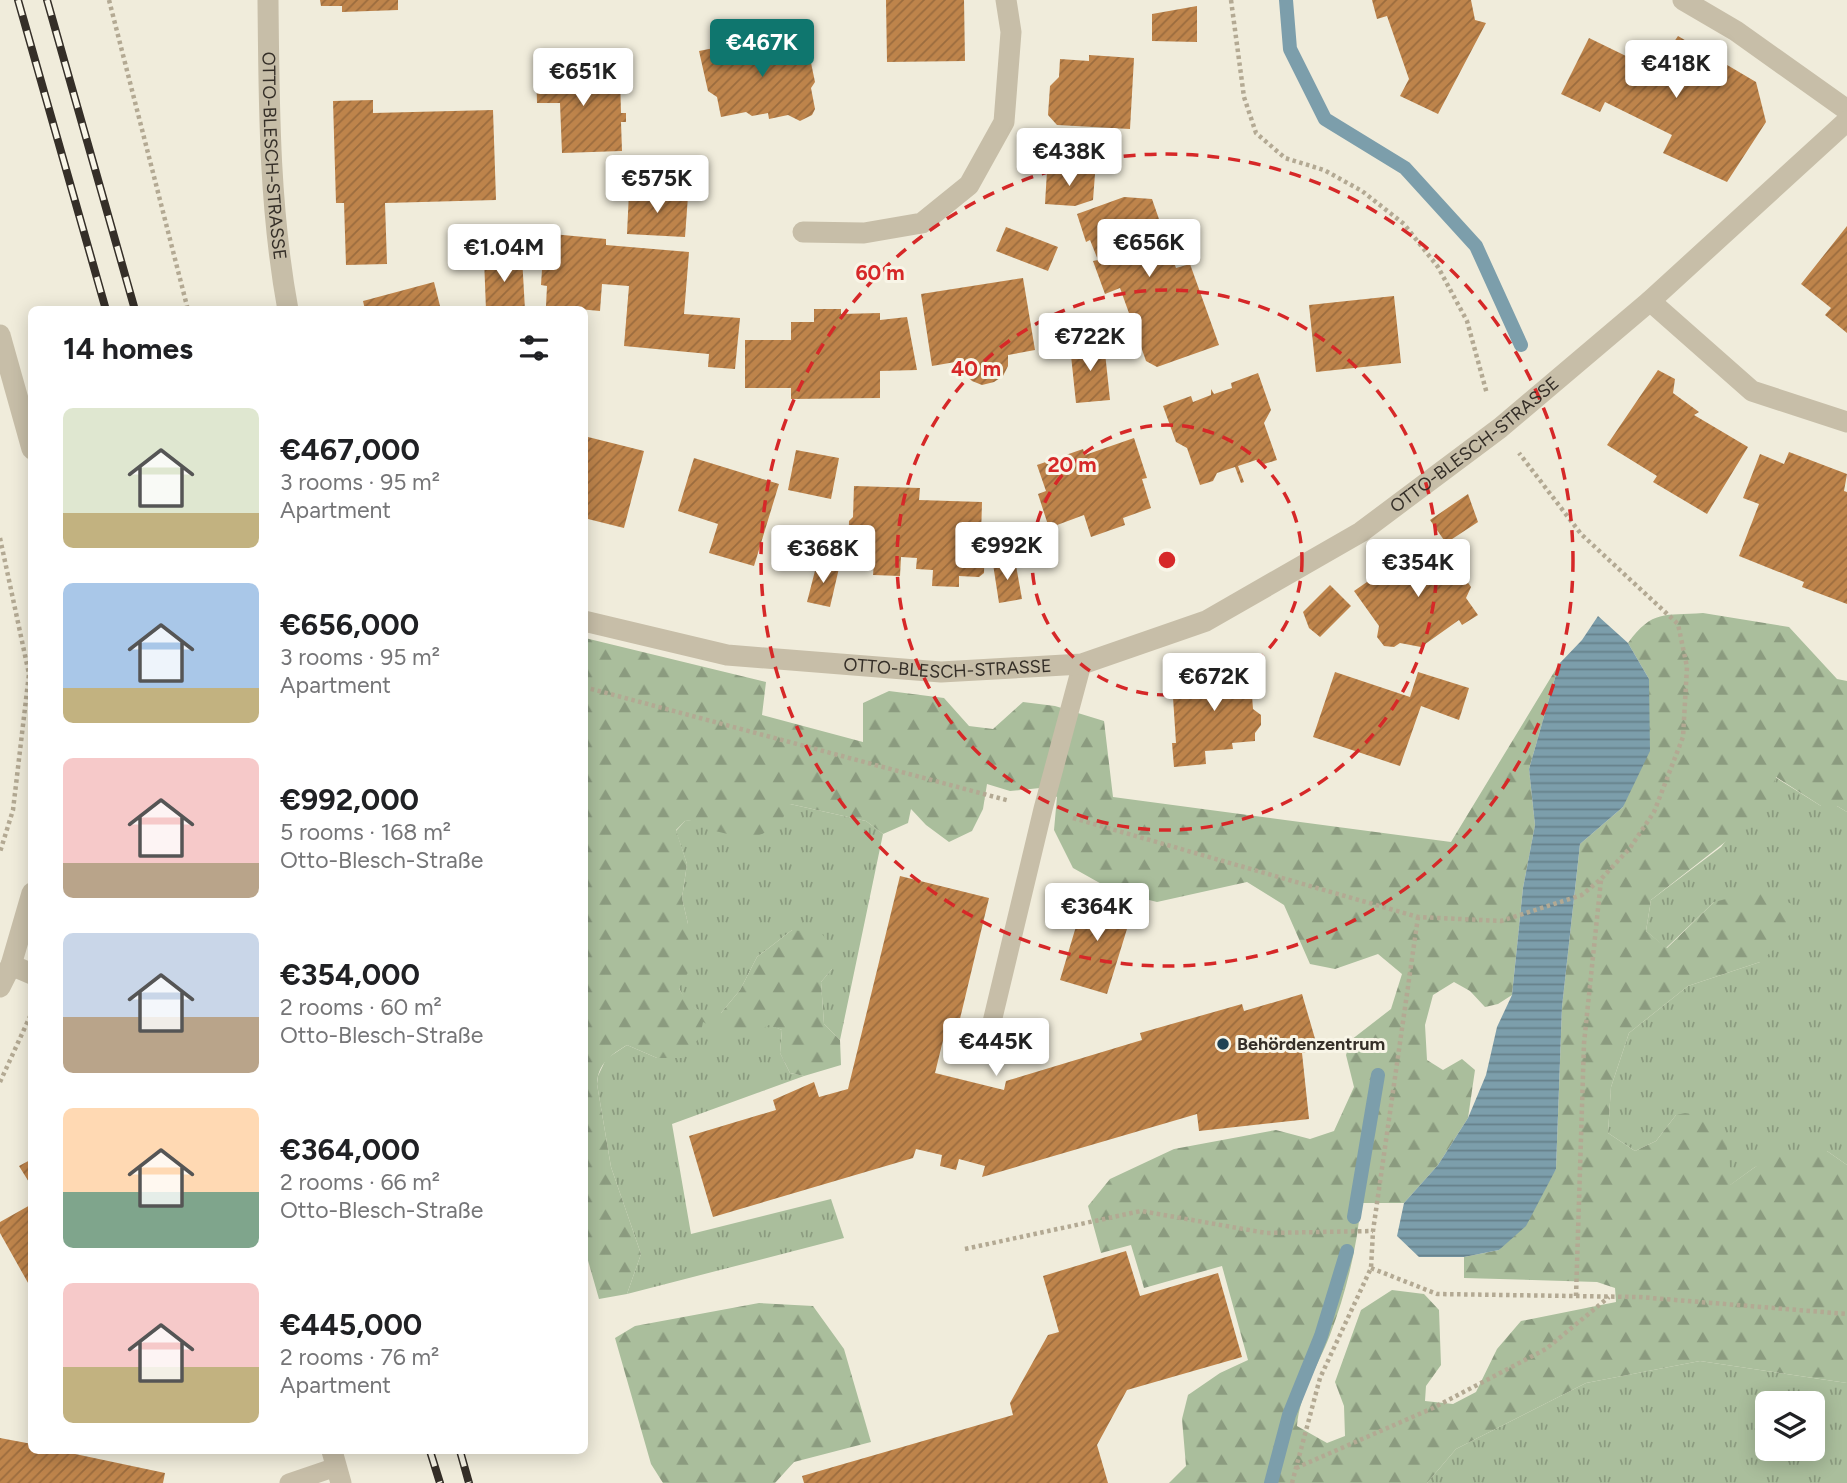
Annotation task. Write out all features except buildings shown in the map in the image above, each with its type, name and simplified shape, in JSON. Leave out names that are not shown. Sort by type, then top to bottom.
[{"type":"street","name":"OTTO-BLESCH-STRASSE","points":[[268,0],[270,153],[281,270],[287,306]]},
{"type":"street","points":[[803,232],[864,233],[922,223],[969,186],[1004,122],[1011,32],[1006,0]]},
{"type":"street","points":[[1683,0],[1736,31],[1847,110]]},
{"type":"street","name":"OTTO-BLESCH-STRASSE","points":[[588,622],[727,655],[941,672],[1082,664],[1206,621],[1361,532],[1500,428],[1650,301],[1847,121]]},
{"type":"street","points":[[1650,301],[1752,391],[1847,422]]},
{"type":"street","points":[[0,335],[28,435]]},
{"type":"street","points":[[0,987],[11,965],[28,907]]},
{"type":"street","points":[[11,965],[28,972]]},
{"type":"lane","points":[[986,1047],[1043,809],[1082,664]]},
{"type":"lane","points":[[289,1483],[336,1467]]},
{"type":"path","points":[[109,0],[187,306]]},
{"type":"path","points":[[0,538],[28,669]]},
{"type":"path","points":[[0,852],[13,810],[28,682]]},
{"type":"path","points":[[588,688],[1043,809],[1419,917],[1501,921],[1582,895]]},
{"type":"path","points":[[1576,1296],[1584,1043],[1601,879]]},
{"type":"path","points":[[1292,1483],[1320,1378],[1371,1268],[1373,1231],[1419,917]]},
{"type":"path","points":[[0,1082],[28,1021]]},
{"type":"path","points":[[965,1249],[1141,1211],[1266,1233],[1373,1231]]},
{"type":"path","points":[[1371,1268],[1437,1294],[1639,1297],[1847,1314]]},
{"type":"path","points":[[1295,1468],[1433,1408],[1546,1349],[1609,1297]]},
{"type":"green space","points":[[1703,613],[1789,627],[1837,679],[1847,681],[1847,812],[1837,806],[1821,806],[1776,777],[1766,810],[1651,900],[1646,931],[1667,948],[1714,902],[1757,891],[1792,904],[1798,927],[1760,962],[1688,986],[1629,1033],[1611,1087],[1608,1133],[1635,1151],[1656,1141],[1676,1115],[1685,1113],[1704,1116],[1726,1141],[1730,1185],[1755,1167],[1787,1150],[1827,1151],[1847,1165],[1847,1383],[1700,1361],[1586,1383],[1456,1449],[1427,1483],[1169,1483],[1186,1466],[1182,1419],[1188,1395],[1220,1373],[1248,1360],[1222,1266],[1144,1288],[1131,1245],[1101,1253],[1088,1206],[1110,1179],[1174,1149],[1276,1130],[1310,1139],[1334,1131],[1354,1087],[1346,1055],[1351,1040],[1391,1009],[1402,974],[1378,954],[1335,969],[1310,964],[1284,905],[1247,882],[1157,902],[1114,891],[1073,868],[1054,830],[1057,797],[1040,788],[1010,791],[987,784],[983,809],[972,831],[949,842],[926,825],[911,809],[908,823],[883,834],[866,821],[790,804],[778,828],[748,839],[711,830],[705,819],[685,821],[676,830],[687,864],[682,898],[688,924],[690,969],[679,988],[683,995],[691,1005],[701,1011],[721,1013],[740,990],[757,957],[792,930],[821,933],[833,947],[832,969],[821,982],[824,1024],[840,1040],[841,1065],[804,1076],[790,1073],[780,1053],[782,1030],[768,1025],[752,1034],[736,1035],[703,1022],[700,1037],[682,1058],[657,1058],[627,1045],[606,1060],[600,1070],[597,1084],[611,1167],[641,1254],[627,1294],[599,1299],[588,1260],[588,639],[766,682],[762,715],[863,742],[863,703],[889,691],[944,698],[969,726],[993,729],[1023,702],[1055,706],[1104,721],[1113,797],[1451,842],[1559,664],[1529,769],[1535,825],[1523,888],[1512,995],[1498,1004],[1485,1007],[1470,991],[1454,982],[1433,995],[1425,1025],[1427,1060],[1443,1070],[1462,1059],[1475,1070],[1468,1118],[1438,1165],[1404,1203],[1361,1203],[1346,1287],[1330,1335],[1306,1390],[1297,1426],[1327,1443],[1345,1436],[1344,1406],[1335,1382],[1361,1310],[1392,1290],[1424,1294],[1439,1310],[1441,1365],[1426,1386],[1425,1401],[1453,1404],[1476,1392],[1497,1349],[1521,1321],[1616,1302],[1615,1288],[1597,1282],[1464,1278],[1464,1257],[1499,1250],[1556,1169],[1562,1007],[1580,844],[1623,807],[1649,679],[1628,643],[1652,619]]},
{"type":"green space","points":[[1775,777],[1821,806],[1837,806],[1847,812],[1847,1165],[1827,1151],[1755,1167],[1729,1186],[1676,1115],[1656,1141],[1635,1151],[1608,1133],[1611,1087],[1629,1033],[1688,986],[1760,962],[1714,902],[1666,948],[1646,931],[1651,900],[1721,847]]},
{"type":"green space","points":[[790,804],[866,821],[883,834],[840,1040],[824,1024],[821,982],[832,969],[792,930],[757,957],[740,990],[721,1013],[705,1014],[686,1003],[679,988],[688,924],[682,898],[687,864],[676,831],[685,821]]},
{"type":"green space","points":[[702,1022],[768,1024],[782,1030],[780,1053],[790,1073],[804,1076],[672,1124],[691,1234],[831,1199],[844,1238],[627,1294],[641,1254],[611,1167],[597,1084],[598,1076],[606,1059],[627,1045],[657,1058]]},
{"type":"green space","points":[[759,1303],[813,1306],[844,1349],[871,1442],[794,1462],[775,1483],[663,1483],[651,1464],[615,1338],[635,1326]]},
{"type":"green space","points":[[1700,1361],[1847,1383],[1847,1483],[1427,1483],[1456,1449],[1586,1383]]},
{"type":"water","points":[[1598,616],[1628,643],[1649,679],[1650,751],[1623,807],[1580,844],[1562,1007],[1556,1169],[1526,1226],[1499,1250],[1464,1257],[1419,1257],[1397,1236],[1404,1203],[1438,1165],[1468,1118],[1486,1075],[1497,1027],[1512,995],[1523,888],[1535,825],[1529,769],[1559,664],[1582,640]]},
{"type":"waterway","points":[[1286,0],[1290,49],[1325,119],[1405,168],[1476,246],[1521,345]]},
{"type":"waterway","points":[[1354,1217],[1378,1075]]},
{"type":"waterway","points":[[1271,1483],[1289,1415],[1321,1336],[1347,1251]]},
{"type":"railway","points":[[18,0],[105,306]]},
{"type":"railway","points":[[47,0],[134,306]]},
{"type":"railway","points":[[431,1454],[440,1483]]},
{"type":"railway","points":[[461,1454],[469,1483]]},
{"type":"place","name":"Behördenzentrum","points":[[1223,1044]]}]
